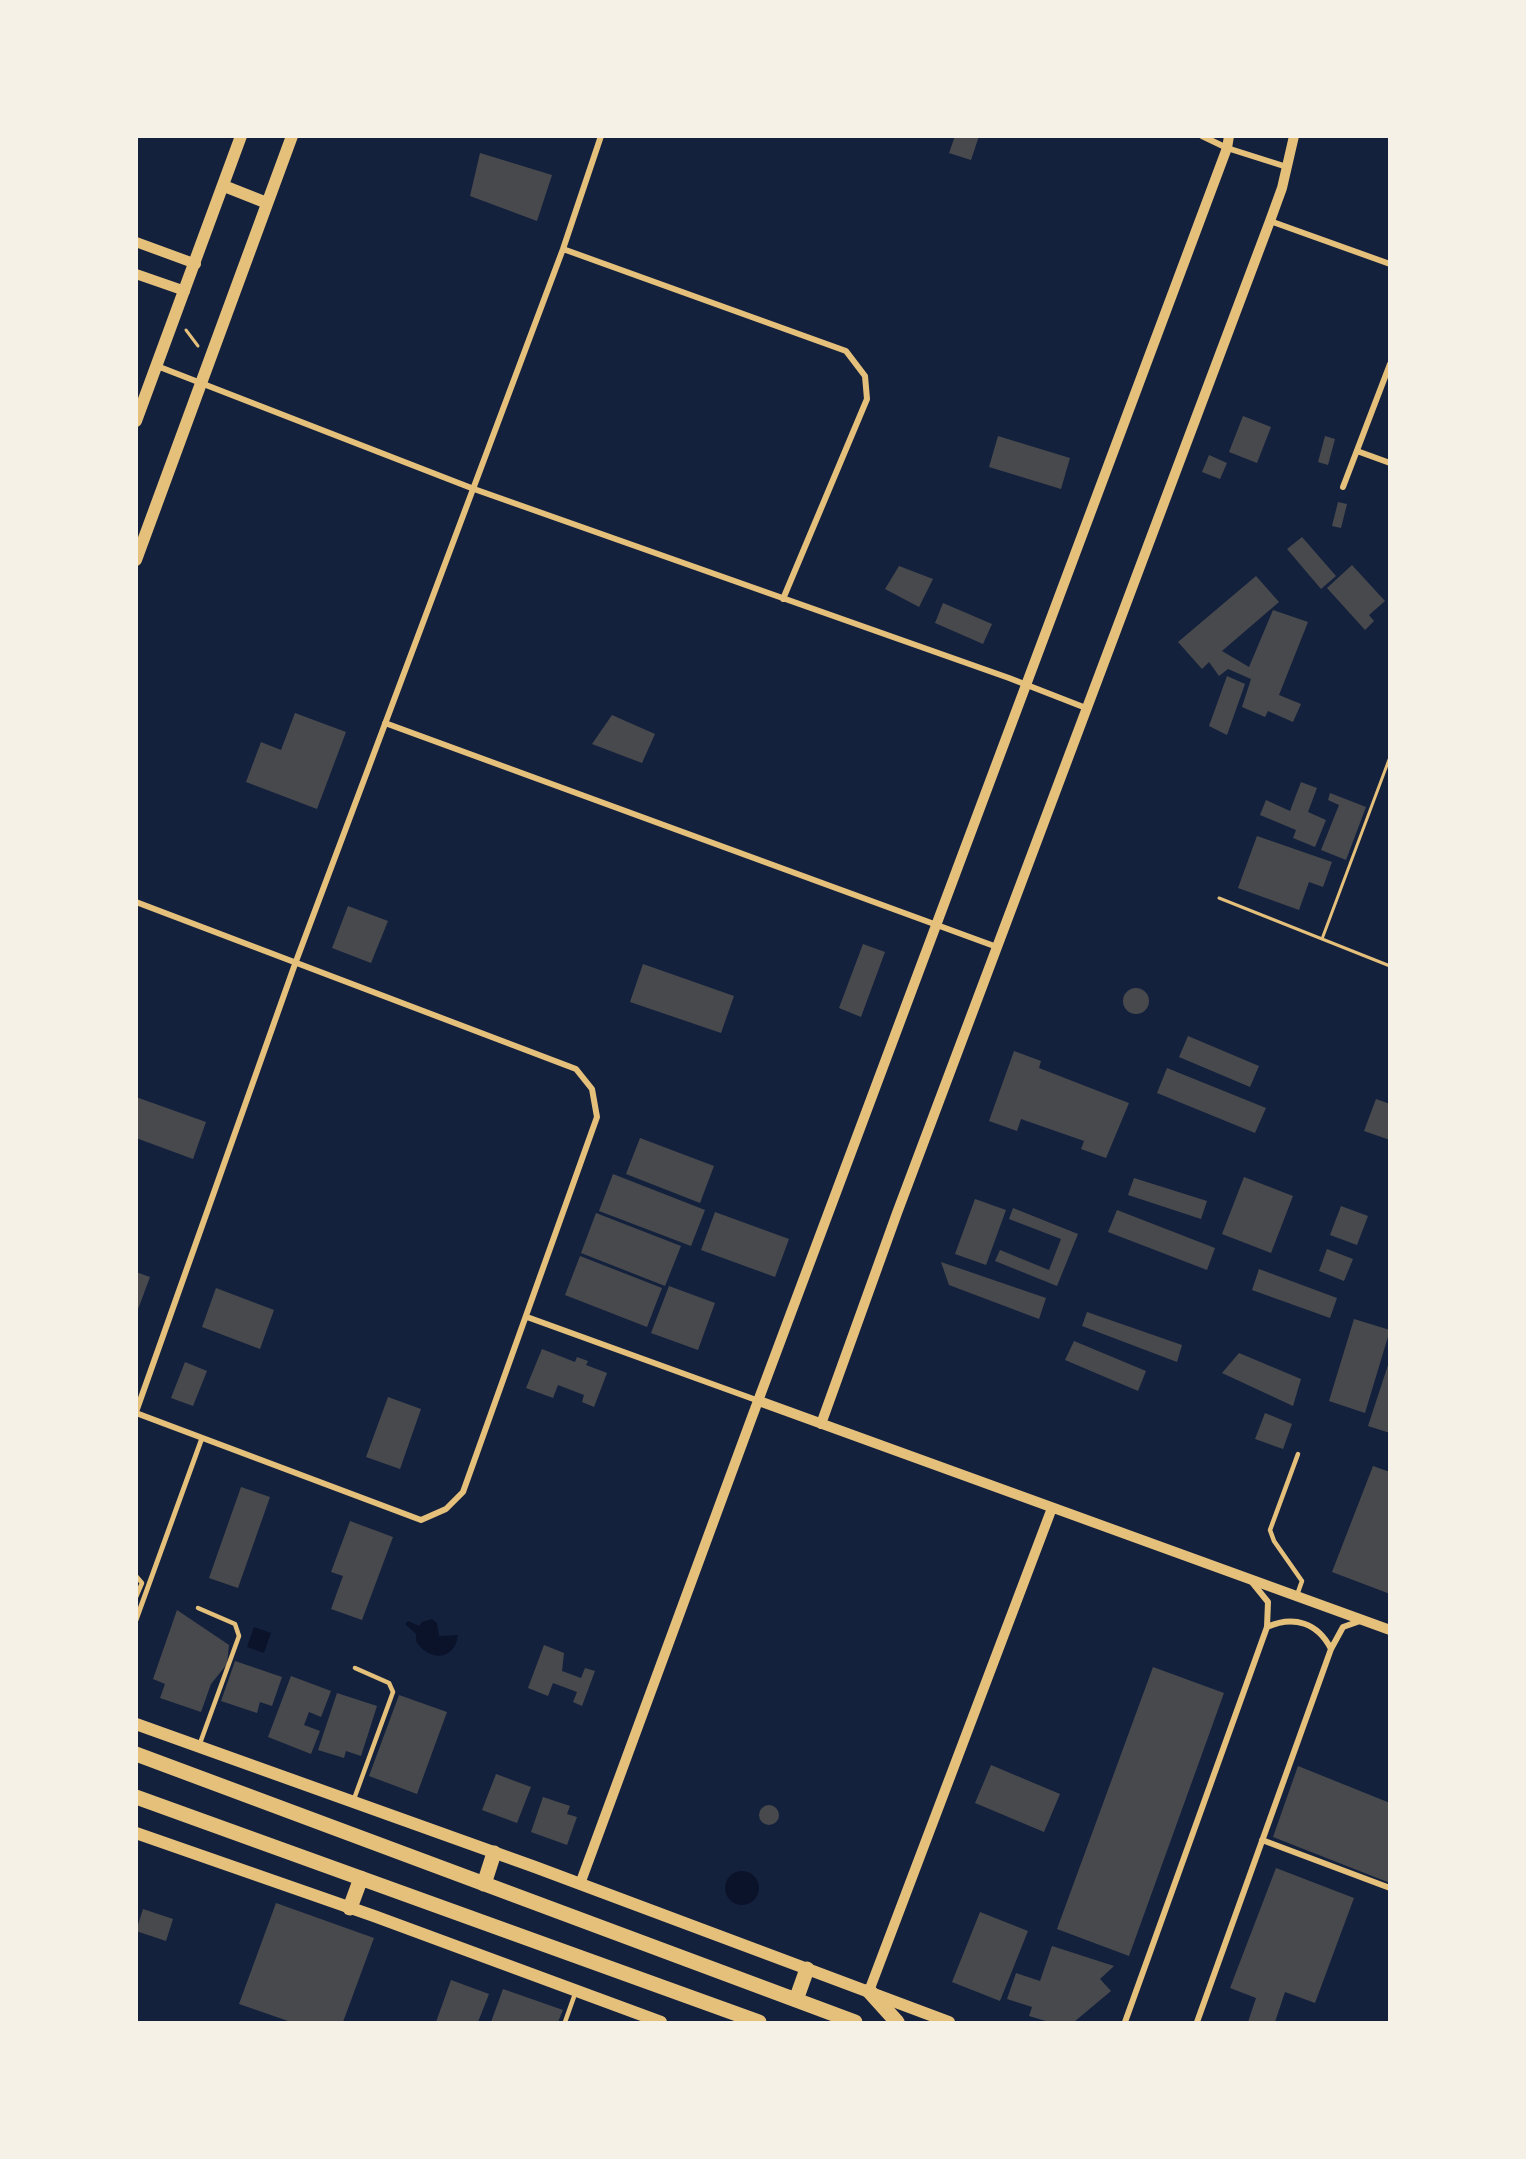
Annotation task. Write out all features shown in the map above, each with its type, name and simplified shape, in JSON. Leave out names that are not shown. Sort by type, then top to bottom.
[{"type":"main road","points":[[136,421],[242,136]]},
{"type":"main road","points":[[136,560],[208,359],[292,136]]},
{"type":"main road","points":[[224,186],[267,203]]},
{"type":"main road","points":[[136,1724],[580,1884],[949,2022]]},
{"type":"main road","points":[[136,1754],[855,2022]]},
{"type":"main road","points":[[136,1797],[759,2022]]},
{"type":"main road","points":[[136,1833],[350,1908],[660,2022]]},
{"type":"main road","points":[[484,1884],[494,1853]]},
{"type":"main road","points":[[350,1908],[361,1878]]},
{"type":"main road","points":[[796,2000],[807,1969]]},
{"type":"main road","points":[[869,1991],[897,2022]]},
{"type":"street","points":[[136,902],[295,964],[576,1069],[592,1089],[597,1117],[463,1492],[446,1509],[421,1520],[136,1412],[295,964],[563,249],[601,136]]},
{"type":"street","points":[[1202,136],[1228,142],[1288,167]]},
{"type":"street","points":[[821,1424],[897,1213],[1270,221],[1288,167],[1294,136]]},
{"type":"street","points":[[580,1884],[1228,142]]},
{"type":"street","points":[[1270,221],[1389,264]]},
{"type":"street","points":[[136,242],[196,264]]},
{"type":"street","points":[[563,249],[846,351],[865,376],[867,399],[783,600]]},
{"type":"street","points":[[136,274],[185,291]]},
{"type":"street","points":[[1343,487],[1389,364]]},
{"type":"street","points":[[157,366],[474,489],[1086,708]]},
{"type":"street","points":[[1357,451],[1389,463]]},
{"type":"street","points":[[385,723],[997,948]]},
{"type":"street","points":[[527,1317],[1389,1630]]},
{"type":"street","points":[[136,1620],[202,1438]]},
{"type":"street","points":[[869,1991],[1052,1508]]},
{"type":"street","points":[[1125,2022],[1268,1627],[1268,1602],[1248,1579]]},
{"type":"street","points":[[1197,2022],[1331,1649],[1343,1628],[1362,1620]]},
{"type":"street","points":[[1268,1627],[1279,1621],[1305,1622],[1325,1638],[1331,1649]]},
{"type":"street","points":[[1262,1840],[1389,1888]]},
{"type":"lane","points":[[1297,1595],[1302,1581],[1274,1541],[1270,1530],[1298,1454]]},
{"type":"lane","points":[[136,1576],[142,1583],[136,1597]]},
{"type":"lane","points":[[198,1608],[235,1624],[239,1636],[199,1746]]},
{"type":"lane","points":[[353,1802],[393,1692],[389,1683],[355,1668]]},
{"type":"lane","points":[[565,2022],[576,1991]]},
{"type":"path","points":[[176,316],[208,359]]},
{"type":"path","points":[[1322,939],[1389,757]]},
{"type":"path","points":[[1220,898],[1389,966]]},
{"type":"water","points":[[432,1619],[437,1623],[439,1636],[458,1635],[452,1650],[441,1656],[428,1653],[421,1648],[416,1641],[416,1634],[405,1624],[408,1621],[419,1626],[422,1622]]},
{"type":"water","points":[[254,1627],[271,1633],[264,1653],[247,1647]]},
{"type":"water","points":[[742,1871],[754,1876],[759,1888],[754,1900],[742,1905],[730,1900],[725,1888],[730,1876]]},
{"type":"building","points":[[955,136],[979,136],[971,160],[949,153]]},
{"type":"building","points":[[480,153],[552,175],[537,221],[470,196]]},
{"type":"building","points":[[1243,416],[1271,427],[1257,463],[1229,452]]},
{"type":"building","points":[[998,436],[1070,458],[1061,489],[989,467]]},
{"type":"building","points":[[1325,436],[1335,439],[1328,465],[1318,462]]},
{"type":"building","points":[[1209,455],[1227,463],[1220,479],[1202,472]]},
{"type":"building","points":[[1338,502],[1347,504],[1341,528],[1332,526]]},
{"type":"building","points":[[1302,537],[1336,576],[1321,589],[1287,549]]},
{"type":"building","points":[[1352,565],[1385,601],[1369,615],[1374,621],[1365,630],[1327,588]]},
{"type":"building","points":[[899,566],[933,579],[919,607],[885,589]]},
{"type":"building","points":[[1256,576],[1279,602],[1222,651],[1249,667],[1273,610],[1308,622],[1279,695],[1301,704],[1293,722],[1268,711],[1265,717],[1242,707],[1251,679],[1228,669],[1219,676],[1209,662],[1202,669],[1178,642]]},
{"type":"building","points":[[943,603],[992,624],[983,644],[935,623]]},
{"type":"building","points":[[1227,676],[1245,684],[1227,735],[1209,726]]},
{"type":"building","points":[[295,713],[346,732],[317,809],[246,782],[261,742],[281,750]]},
{"type":"building","points":[[612,715],[655,734],[642,763],[592,744]]},
{"type":"building","points":[[1301,782],[1317,788],[1308,812],[1326,820],[1315,847],[1293,838],[1296,830],[1260,815],[1266,800],[1290,811]]},
{"type":"building","points":[[1330,793],[1366,807],[1346,860],[1321,850],[1339,805],[1328,800]]},
{"type":"building","points":[[1257,836],[1332,862],[1323,887],[1309,882],[1299,910],[1238,888]]},
{"type":"building","points":[[348,906],[388,921],[371,963],[332,948]]},
{"type":"building","points":[[863,944],[885,952],[861,1017],[839,1008]]},
{"type":"building","points":[[643,964],[734,996],[721,1033],[630,1002]]},
{"type":"building","points":[[1136,988],[1145,992],[1149,1001],[1145,1010],[1136,1014],[1127,1010],[1123,1001],[1127,992]]},
{"type":"building","points":[[1188,1036],[1259,1066],[1250,1087],[1179,1057]]},
{"type":"building","points":[[1014,1051],[1041,1061],[1039,1068],[1129,1103],[1106,1158],[1081,1149],[1084,1141],[1021,1119],[1017,1131],[989,1121]]},
{"type":"building","points":[[1167,1068],[1266,1108],[1255,1133],[1157,1093]]},
{"type":"building","points":[[136,1097],[206,1122],[193,1159],[136,1138]]},
{"type":"building","points":[[1376,1099],[1390,1104],[1390,1140],[1364,1131]]},
{"type":"building","points":[[640,1138],[714,1166],[700,1203],[626,1174]]},
{"type":"building","points":[[613,1174],[705,1210],[691,1246],[599,1211]]},
{"type":"building","points":[[1244,1177],[1293,1196],[1271,1253],[1222,1234]]},
{"type":"building","points":[[1134,1178],[1207,1201],[1201,1219],[1128,1195]]},
{"type":"building","points":[[975,1199],[1006,1210],[986,1265],[955,1254]]},
{"type":"building","points":[[1341,1206],[1368,1216],[1357,1245],[1330,1235]]},
{"type":"building","points":[[1013,1208],[1078,1234],[1057,1286],[995,1261],[1000,1250],[1049,1270],[1061,1239],[1009,1219]]},
{"type":"building","points":[[1117,1210],[1215,1248],[1207,1270],[1108,1232]]},
{"type":"building","points":[[715,1212],[789,1239],[775,1277],[701,1250]]},
{"type":"building","points":[[596,1213],[681,1246],[665,1286],[581,1253]]},
{"type":"building","points":[[1327,1249],[1353,1259],[1344,1281],[1319,1271]]},
{"type":"building","points":[[580,1256],[662,1288],[647,1327],[565,1295]]},
{"type":"building","points":[[941,1262],[1046,1298],[1039,1319],[949,1285]]},
{"type":"building","points":[[1259,1269],[1337,1298],[1330,1318],[1252,1290]]},
{"type":"building","points":[[136,1272],[150,1277],[137,1312],[136,1312]]},
{"type":"building","points":[[669,1286],[715,1303],[698,1350],[651,1333]]},
{"type":"building","points":[[216,1288],[274,1310],[260,1349],[202,1327]]},
{"type":"building","points":[[1087,1312],[1182,1345],[1177,1362],[1082,1326]]},
{"type":"building","points":[[1354,1319],[1390,1330],[1365,1413],[1329,1401]]},
{"type":"building","points":[[1074,1341],[1146,1371],[1138,1391],[1065,1360]]},
{"type":"building","points":[[542,1349],[575,1362],[577,1357],[588,1361],[586,1365],[607,1373],[594,1407],[582,1402],[584,1395],[558,1385],[553,1398],[526,1388]]},
{"type":"building","points":[[1239,1353],[1301,1379],[1293,1406],[1222,1373]]},
{"type":"building","points":[[185,1362],[207,1371],[193,1406],[171,1398]]},
{"type":"building","points":[[1390,1362],[1390,1433],[1368,1426]]},
{"type":"building","points":[[388,1397],[421,1409],[400,1469],[366,1457]]},
{"type":"building","points":[[1265,1413],[1292,1424],[1283,1449],[1255,1439]]},
{"type":"building","points":[[1373,1466],[1390,1472],[1390,1594],[1332,1572]]},
{"type":"building","points":[[241,1487],[270,1497],[238,1588],[209,1578]]},
{"type":"building","points":[[350,1521],[393,1537],[362,1620],[331,1609],[343,1576],[331,1572]]},
{"type":"building","points":[[177,1610],[229,1645],[227,1664],[211,1684],[201,1712],[160,1698],[165,1684],[153,1679]]},
{"type":"building","points":[[544,1645],[564,1653],[562,1671],[581,1678],[585,1668],[595,1671],[582,1706],[573,1702],[577,1692],[553,1683],[548,1696],[528,1688]]},
{"type":"building","points":[[235,1661],[282,1677],[272,1706],[260,1702],[257,1713],[221,1701]]},
{"type":"building","points":[[1153,1667],[1224,1693],[1129,1956],[1057,1929]]},
{"type":"building","points":[[291,1676],[331,1691],[321,1717],[309,1712],[304,1725],[320,1731],[311,1754],[268,1737]]},
{"type":"building","points":[[337,1693],[377,1706],[361,1756],[346,1751],[344,1758],[318,1750]]},
{"type":"building","points":[[399,1695],[447,1712],[417,1794],[369,1776]]},
{"type":"building","points":[[991,1765],[1060,1794],[1044,1832],[975,1803]]},
{"type":"building","points":[[1298,1766],[1390,1803],[1390,1883],[1273,1837]]},
{"type":"building","points":[[496,1774],[531,1787],[517,1823],[482,1810]]},
{"type":"building","points":[[543,1797],[570,1806],[567,1814],[577,1817],[567,1845],[531,1832]]},
{"type":"building","points":[[765,1805],[773,1805],[779,1811],[779,1819],[773,1825],[765,1825],[759,1819],[759,1811]]},
{"type":"building","points":[[1276,1868],[1354,1898],[1315,2003],[1285,1992],[1275,2022],[1248,2022],[1256,1998],[1230,1988]]},
{"type":"building","points":[[276,1903],[374,1938],[343,2022],[291,2022],[239,2004]]},
{"type":"building","points":[[143,1909],[173,1919],[166,1941],[136,1931]]},
{"type":"building","points":[[980,1912],[1028,1931],[1000,2001],[952,1982]]},
{"type":"building","points":[[1052,1946],[1114,1966],[1100,1979],[1111,1991],[1074,2022],[1049,2022],[1029,2016],[1032,2007],[1007,1999],[1016,1973],[1040,1981]]},
{"type":"building","points":[[451,1980],[489,1994],[478,2022],[436,2022]]},
{"type":"building","points":[[503,1989],[563,2010],[558,2022],[491,2022]]}]
